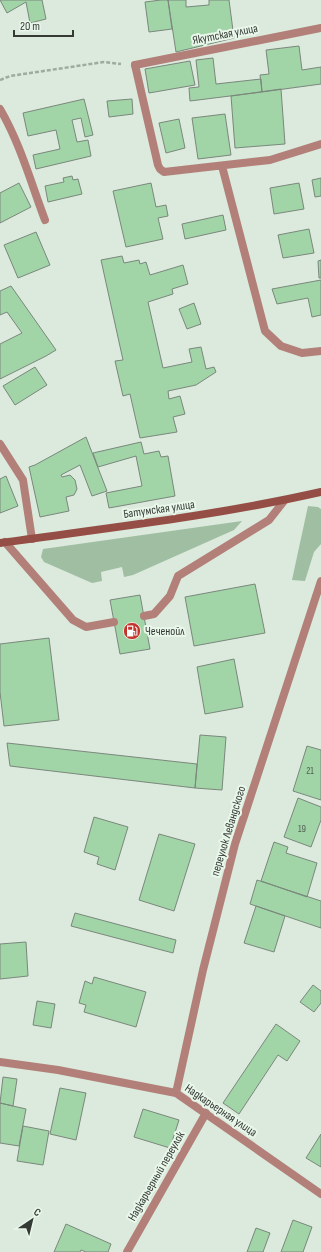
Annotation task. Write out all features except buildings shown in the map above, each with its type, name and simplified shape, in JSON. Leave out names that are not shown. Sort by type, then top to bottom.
[{"type":"main road","name":"Батумская улица","points":[[3,543],[200,516],[284,501],[321,492]]},
{"type":"street","name":"Якутская улица","points":[[135,65],[321,28]]},
{"type":"street","points":[[135,65],[158,165],[164,172],[270,160],[321,144]]},
{"type":"street","points":[[0,109],[7,121],[18,148],[45,220]]},
{"type":"street","points":[[222,166],[265,331],[281,346],[302,353],[321,351]]},
{"type":"street","points":[[0,444],[23,480],[32,539]]},
{"type":"street","points":[[144,616],[154,614],[170,596],[178,576],[270,520],[284,501]]},
{"type":"street","points":[[3,543],[72,620],[86,627],[114,622]]},
{"type":"street","name":"переулок Левандского","points":[[176,1093],[203,970],[235,844],[321,581]]},
{"type":"street","name":"Надкарьерная улица","points":[[0,1062],[58,1070],[176,1093],[321,1194]]},
{"type":"street","name":"Надкарьерный переулок","points":[[127,1252],[206,1113]]},
{"type":"path","points":[[0,80],[10,76],[104,62],[135,65]]},
{"type":"green space","points":[[308,506],[318,507],[321,509],[321,544],[314,552],[305,581],[292,580]]},
{"type":"green space","points":[[242,521],[234,530],[133,575],[124,577],[122,567],[101,572],[102,581],[92,583],[44,562],[41,557],[43,549]]},
{"type":"place","name":"Чеченойл","points":[[132,631]]}]
